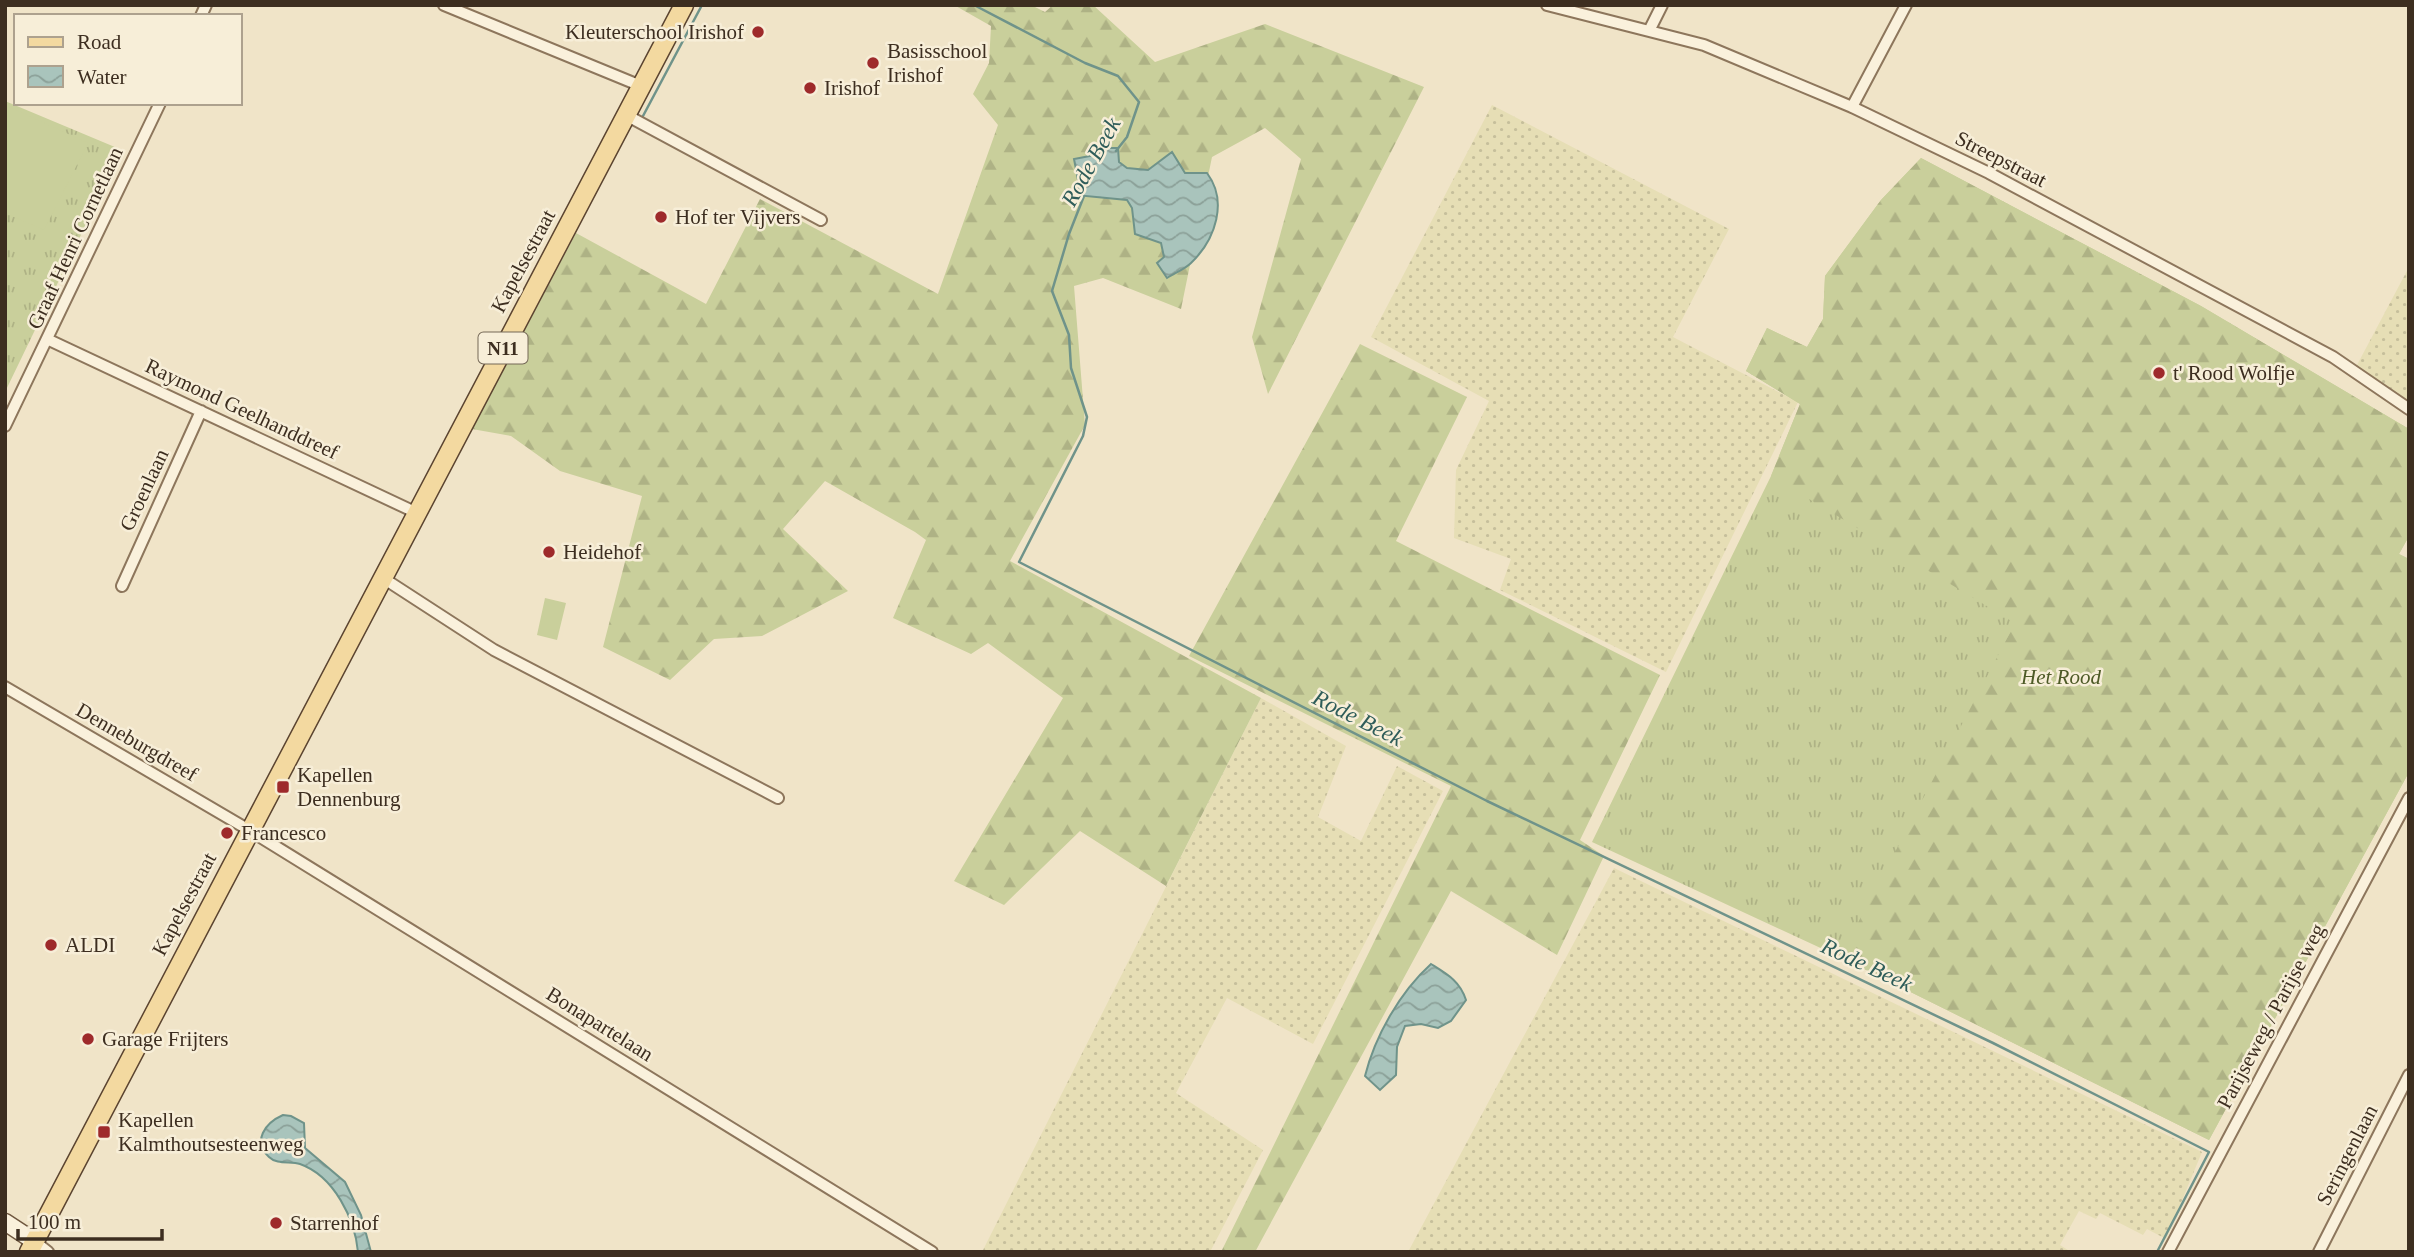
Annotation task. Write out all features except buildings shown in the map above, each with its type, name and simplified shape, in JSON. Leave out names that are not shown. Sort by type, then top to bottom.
[{"type":"main road","name":"Kapelsestraat","points":[[37,1248],[249,830],[684,5]]},
{"type":"main road","points":[[5,1222],[37,1248]]},
{"type":"street","points":[[443,5],[641,86]]},
{"type":"street","name":"Streepstraat","points":[[1547,5],[1574,8],[1704,45],[1852,107],[1937,148],[2333,357],[2409,409]]},
{"type":"street","points":[[1650,29],[1662,5]]},
{"type":"street","points":[[1852,107],[1906,5]]},
{"type":"street","name":"Graaf Henri Cornetlaan","points":[[5,426],[49,340],[159,105]]},
{"type":"street","points":[[626,115],[821,220]]},
{"type":"street","name":"Raymond Geelhanddreef","points":[[49,340],[417,513]]},
{"type":"street","name":"Groenlaan","points":[[121,586],[201,411]]},
{"type":"street","points":[[383,579],[494,650],[778,798]]},
{"type":"street","name":"Denneburgdreef","points":[[5,687],[249,830]]},
{"type":"street","name":"Parijseweg / Parijse weg","points":[[2168,1252],[2409,798]]},
{"type":"street","name":"Bonapartelaan","points":[[249,830],[932,1252]]},
{"type":"street","name":"Seringenlaan","points":[[2319,1252],[2409,1075]]},
{"type":"shaded area","points":[[1492,105],[1729,229],[1673,337],[1798,402],[1666,672],[1500,590],[1511,559],[1454,538],[1456,470],[1489,401],[1371,337]]},
{"type":"shaded area","points":[[2409,267],[2409,402],[2359,370],[2357,365]]},
{"type":"shaded area","points":[[1261,698],[1346,746],[1318,817],[1361,841],[1397,766],[1443,791],[1313,1044],[1227,998],[1176,1093],[1263,1150],[1210,1252],[982,1252]]},
{"type":"shaded area","points":[[1614,868],[2202,1152],[2166,1239],[2147,1229],[2143,1235],[2100,1213],[2096,1219],[2079,1211],[2060,1245],[2071,1252],[1408,1252]]},
{"type":"green space","points":[[954,5],[1031,5],[1045,12],[1053,5],[1093,5],[1155,62],[1265,24],[1424,87],[1268,394],[1252,337],[1301,159],[1265,128],[1212,157],[1181,309],[1103,278],[1074,286],[1085,425],[1010,561],[1261,698],[1166,886],[1080,831],[1004,905],[954,881],[1063,698],[988,643],[971,654],[893,618],[926,540],[915,532],[825,481],[783,529],[848,591],[762,636],[714,639],[670,680],[603,647],[642,496],[560,471],[511,436],[472,429],[576,233],[706,304],[760,199],[938,294],[998,125],[973,94],[989,63],[991,26]]},
{"type":"green space","points":[[5,101],[122,150],[5,392]]},
{"type":"green space","points":[[5,105],[88,143],[44,230],[5,213]]},
{"type":"green space","name":"Het Rood","points":[[1921,158],[2201,306],[2409,429],[2409,536],[2399,554],[2409,559],[2409,772],[2209,1140],[1840,957],[1592,842],[1771,476],[1800,404],[1746,371],[1767,328],[1807,347],[1823,319],[1825,276],[1881,200]]},
{"type":"green space","name":"Het Rood","points":[[1921,158],[2201,306],[2409,429],[2409,536],[2399,554],[2409,559],[2409,772],[2209,1140],[1840,957],[2015,623],[1771,476],[1800,404],[1746,371],[1767,328],[1807,347],[1823,319],[1825,276],[1881,200]]},
{"type":"green space","points":[[1360,344],[1467,397],[1396,541],[1660,675],[1580,840],[1604,856],[1557,955],[1451,891],[1255,1252],[1221,1252],[1451,786],[1189,656]]},
{"type":"green space","points":[[545,598],[566,603],[557,640],[537,635]]},
{"type":"water","points":[[1108,148],[1118,148],[1119,162],[1127,168],[1148,170],[1172,152],[1185,173],[1207,173],[1213,184],[1218,207],[1213,231],[1189,265],[1167,278],[1157,263],[1164,257],[1161,243],[1135,234],[1132,208],[1127,200],[1075,195],[1079,185],[1074,159],[1095,155]]},
{"type":"water","points":[[1431,964],[1457,983],[1466,1000],[1451,1021],[1438,1028],[1421,1024],[1405,1026],[1397,1047],[1396,1075],[1380,1090],[1365,1076],[1375,1046],[1399,1001]]},
{"type":"water","points":[[283,1115],[304,1123],[305,1148],[345,1182],[361,1215],[371,1252],[358,1252],[352,1226],[341,1200],[323,1178],[300,1164],[272,1159],[264,1151],[261,1145],[263,1133]]},
{"type":"waterway","points":[[643,116],[702,5]]},
{"type":"waterway","name":"Rode Beek","points":[[974,5],[1085,63],[1118,76],[1139,102],[1127,137],[1116,151]]},
{"type":"waterway","name":"Rode Beek","points":[[1084,196],[1052,291],[1069,335],[1071,368],[1087,417],[1083,436],[1019,562],[1487,801],[1993,1043],[2209,1152],[2157,1252]]},
{"type":"place","name":"Kleuterschool Irishof","points":[[758,32]]},
{"type":"place","name":"Basisschool Irishof","points":[[873,63]]},
{"type":"place","name":"Irishof","points":[[810,88]]},
{"type":"place","name":"Hof ter Vijvers","points":[[661,217]]},
{"type":"place","name":"t' Rood Wolfje","points":[[2159,373]]},
{"type":"place","name":"Heidehof","points":[[549,552]]},
{"type":"place","name":"Kapellen Dennenburg","points":[[283,787]]},
{"type":"place","name":"Francesco","points":[[227,833]]},
{"type":"place","name":"ALDI","points":[[51,945]]},
{"type":"place","name":"Garage Frijters","points":[[88,1039]]},
{"type":"place","name":"Kapellen Kalmthoutsesteenweg","points":[[104,1132]]},
{"type":"place","name":"Starrenhof","points":[[276,1223]]}]
